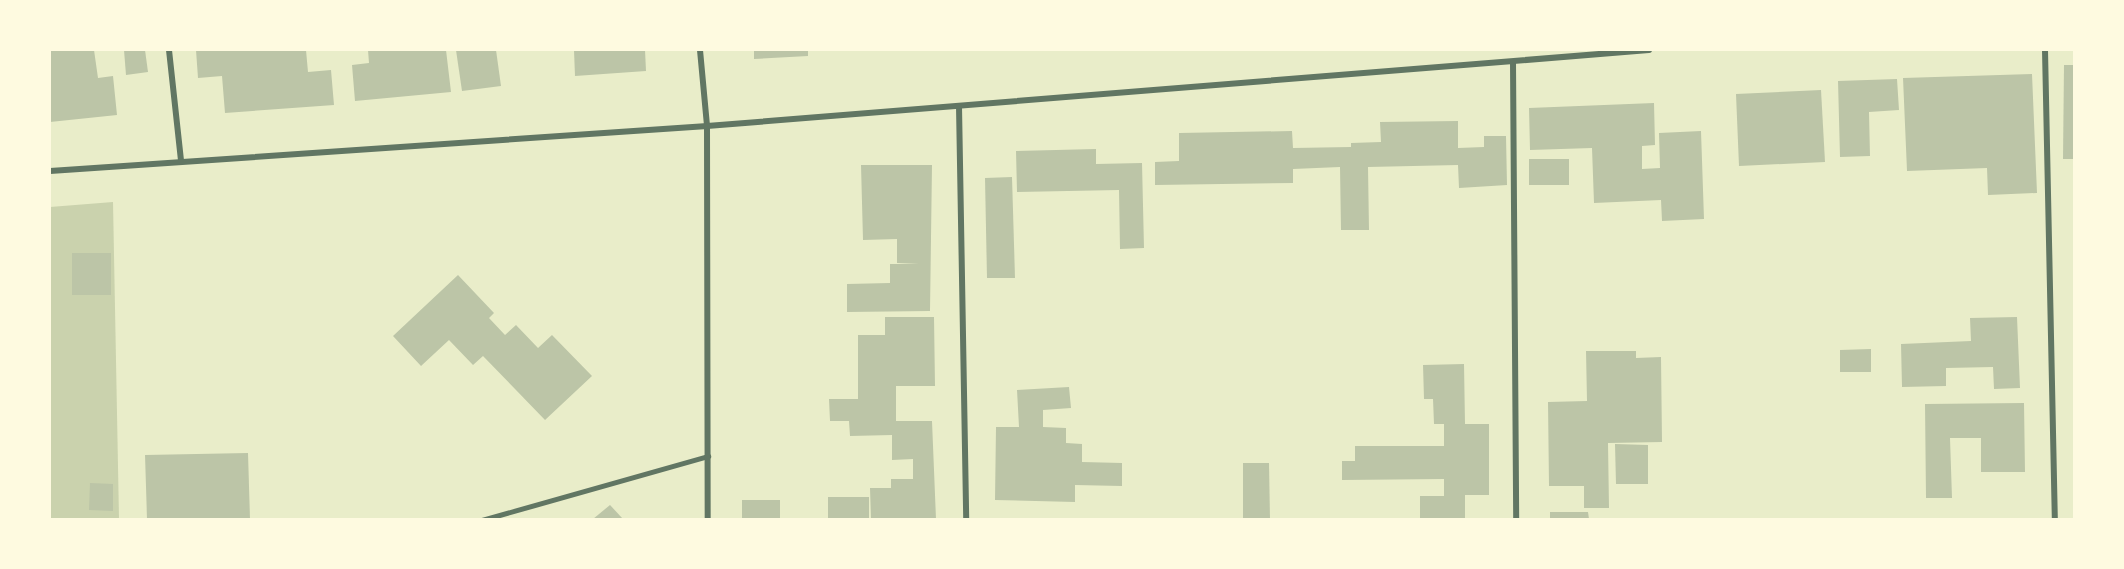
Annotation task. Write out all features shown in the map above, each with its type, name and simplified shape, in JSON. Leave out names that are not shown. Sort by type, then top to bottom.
[{"type":"street","points":[[169,50],[181,161]]},
{"type":"street","points":[[700,50],[707,126],[708,519]]},
{"type":"street","points":[[50,171],[707,126],[1513,62],[1568,53],[1649,50]]},
{"type":"street","points":[[2045,50],[2055,519]]},
{"type":"street","points":[[1513,62],[1516,519]]},
{"type":"street","points":[[959,106],[966,519]]},
{"type":"lane","points":[[482,519],[708,456]]},
{"type":"green space","points":[[113,202],[119,519],[50,520],[50,207]]},
{"type":"building","points":[[50,50],[94,50],[98,78],[113,76],[117,115],[50,122]]},
{"type":"building","points":[[124,50],[145,50],[148,72],[126,75]]},
{"type":"building","points":[[196,50],[306,50],[308,72],[331,70],[334,105],[225,113],[222,76],[198,78]]},
{"type":"building","points":[[368,50],[446,50],[451,92],[355,101],[352,65],[369,63]]},
{"type":"building","points":[[456,50],[496,50],[501,86],[462,91]]},
{"type":"building","points":[[574,50],[645,50],[646,71],[575,76]]},
{"type":"building","points":[[754,50],[808,50],[808,56],[754,59]]},
{"type":"building","points":[[2064,65],[2074,65],[2074,159],[2063,159]]},
{"type":"building","points":[[2032,74],[2037,193],[1988,195],[1987,168],[1907,171],[1903,78]]},
{"type":"building","points":[[1897,79],[1899,110],[1869,112],[1870,156],[1840,157],[1838,81]]},
{"type":"building","points":[[1821,90],[1825,162],[1739,166],[1736,94]]},
{"type":"building","points":[[1654,103],[1655,145],[1642,146],[1642,169],[1660,168],[1659,133],[1701,131],[1704,219],[1662,221],[1661,200],[1594,203],[1592,148],[1530,150],[1529,108]]},
{"type":"building","points":[[1458,121],[1458,148],[1484,147],[1484,136],[1506,136],[1507,185],[1459,188],[1458,165],[1368,167],[1369,230],[1341,230],[1340,167],[1293,169],[1293,183],[1155,185],[1155,162],[1179,161],[1179,133],[1292,131],[1293,148],[1351,147],[1351,143],[1381,142],[1380,122]]},
{"type":"building","points":[[1096,149],[1096,164],[1142,163],[1144,248],[1120,249],[1119,190],[1017,192],[1016,151]]},
{"type":"building","points":[[1529,159],[1569,159],[1569,185],[1529,185]]},
{"type":"building","points":[[861,165],[932,165],[930,311],[847,312],[847,284],[890,283],[890,264],[919,264],[897,263],[897,239],[863,240]]},
{"type":"building","points":[[1012,177],[1015,278],[987,278],[985,178]]},
{"type":"building","points":[[72,253],[111,253],[111,295],[72,295]]},
{"type":"building","points":[[458,275],[494,313],[489,318],[505,335],[516,325],[538,348],[552,335],[592,376],[545,420],[483,356],[473,365],[449,340],[421,366],[393,336]]},
{"type":"building","points":[[885,317],[934,317],[935,386],[896,386],[896,421],[932,421],[936,519],[871,519],[870,488],[891,488],[891,479],[913,479],[913,459],[892,460],[892,435],[850,436],[849,421],[830,421],[829,399],[858,399],[858,335],[885,335]]},
{"type":"building","points":[[2017,317],[2020,388],[1994,389],[1993,367],[1946,368],[1946,386],[1902,387],[1901,344],[1971,341],[1970,318]]},
{"type":"building","points":[[1871,349],[1871,372],[1840,372],[1840,350]]},
{"type":"building","points":[[1586,351],[1636,351],[1636,358],[1661,357],[1662,442],[1608,443],[1609,508],[1584,508],[1584,486],[1549,486],[1548,402],[1587,401]]},
{"type":"building","points":[[1464,364],[1465,424],[1489,424],[1489,495],[1465,495],[1465,519],[1420,519],[1420,496],[1444,496],[1444,479],[1342,480],[1342,461],[1355,461],[1355,446],[1444,446],[1444,424],[1434,424],[1433,399],[1424,399],[1423,365]]},
{"type":"building","points":[[1069,387],[1071,408],[1043,410],[1043,427],[1066,428],[1066,443],[1082,444],[1082,462],[1122,463],[1122,486],[1075,485],[1075,502],[995,500],[996,427],[1019,427],[1017,390]]},
{"type":"building","points":[[2024,403],[2025,472],[1981,472],[1981,438],[1950,438],[1952,498],[1926,498],[1925,404]]},
{"type":"building","points":[[1615,444],[1648,445],[1648,484],[1616,484]]},
{"type":"building","points":[[248,453],[250,519],[147,519],[145,455]]},
{"type":"building","points":[[1243,463],[1269,463],[1270,519],[1243,519]]},
{"type":"building","points":[[90,483],[113,484],[113,511],[89,510]]},
{"type":"building","points":[[828,497],[869,497],[869,519],[828,519]]},
{"type":"building","points":[[742,500],[780,500],[780,519],[742,519]]},
{"type":"building","points":[[610,505],[623,519],[593,519]]},
{"type":"building","points":[[1550,512],[1588,512],[1589,519],[1550,519]]}]
